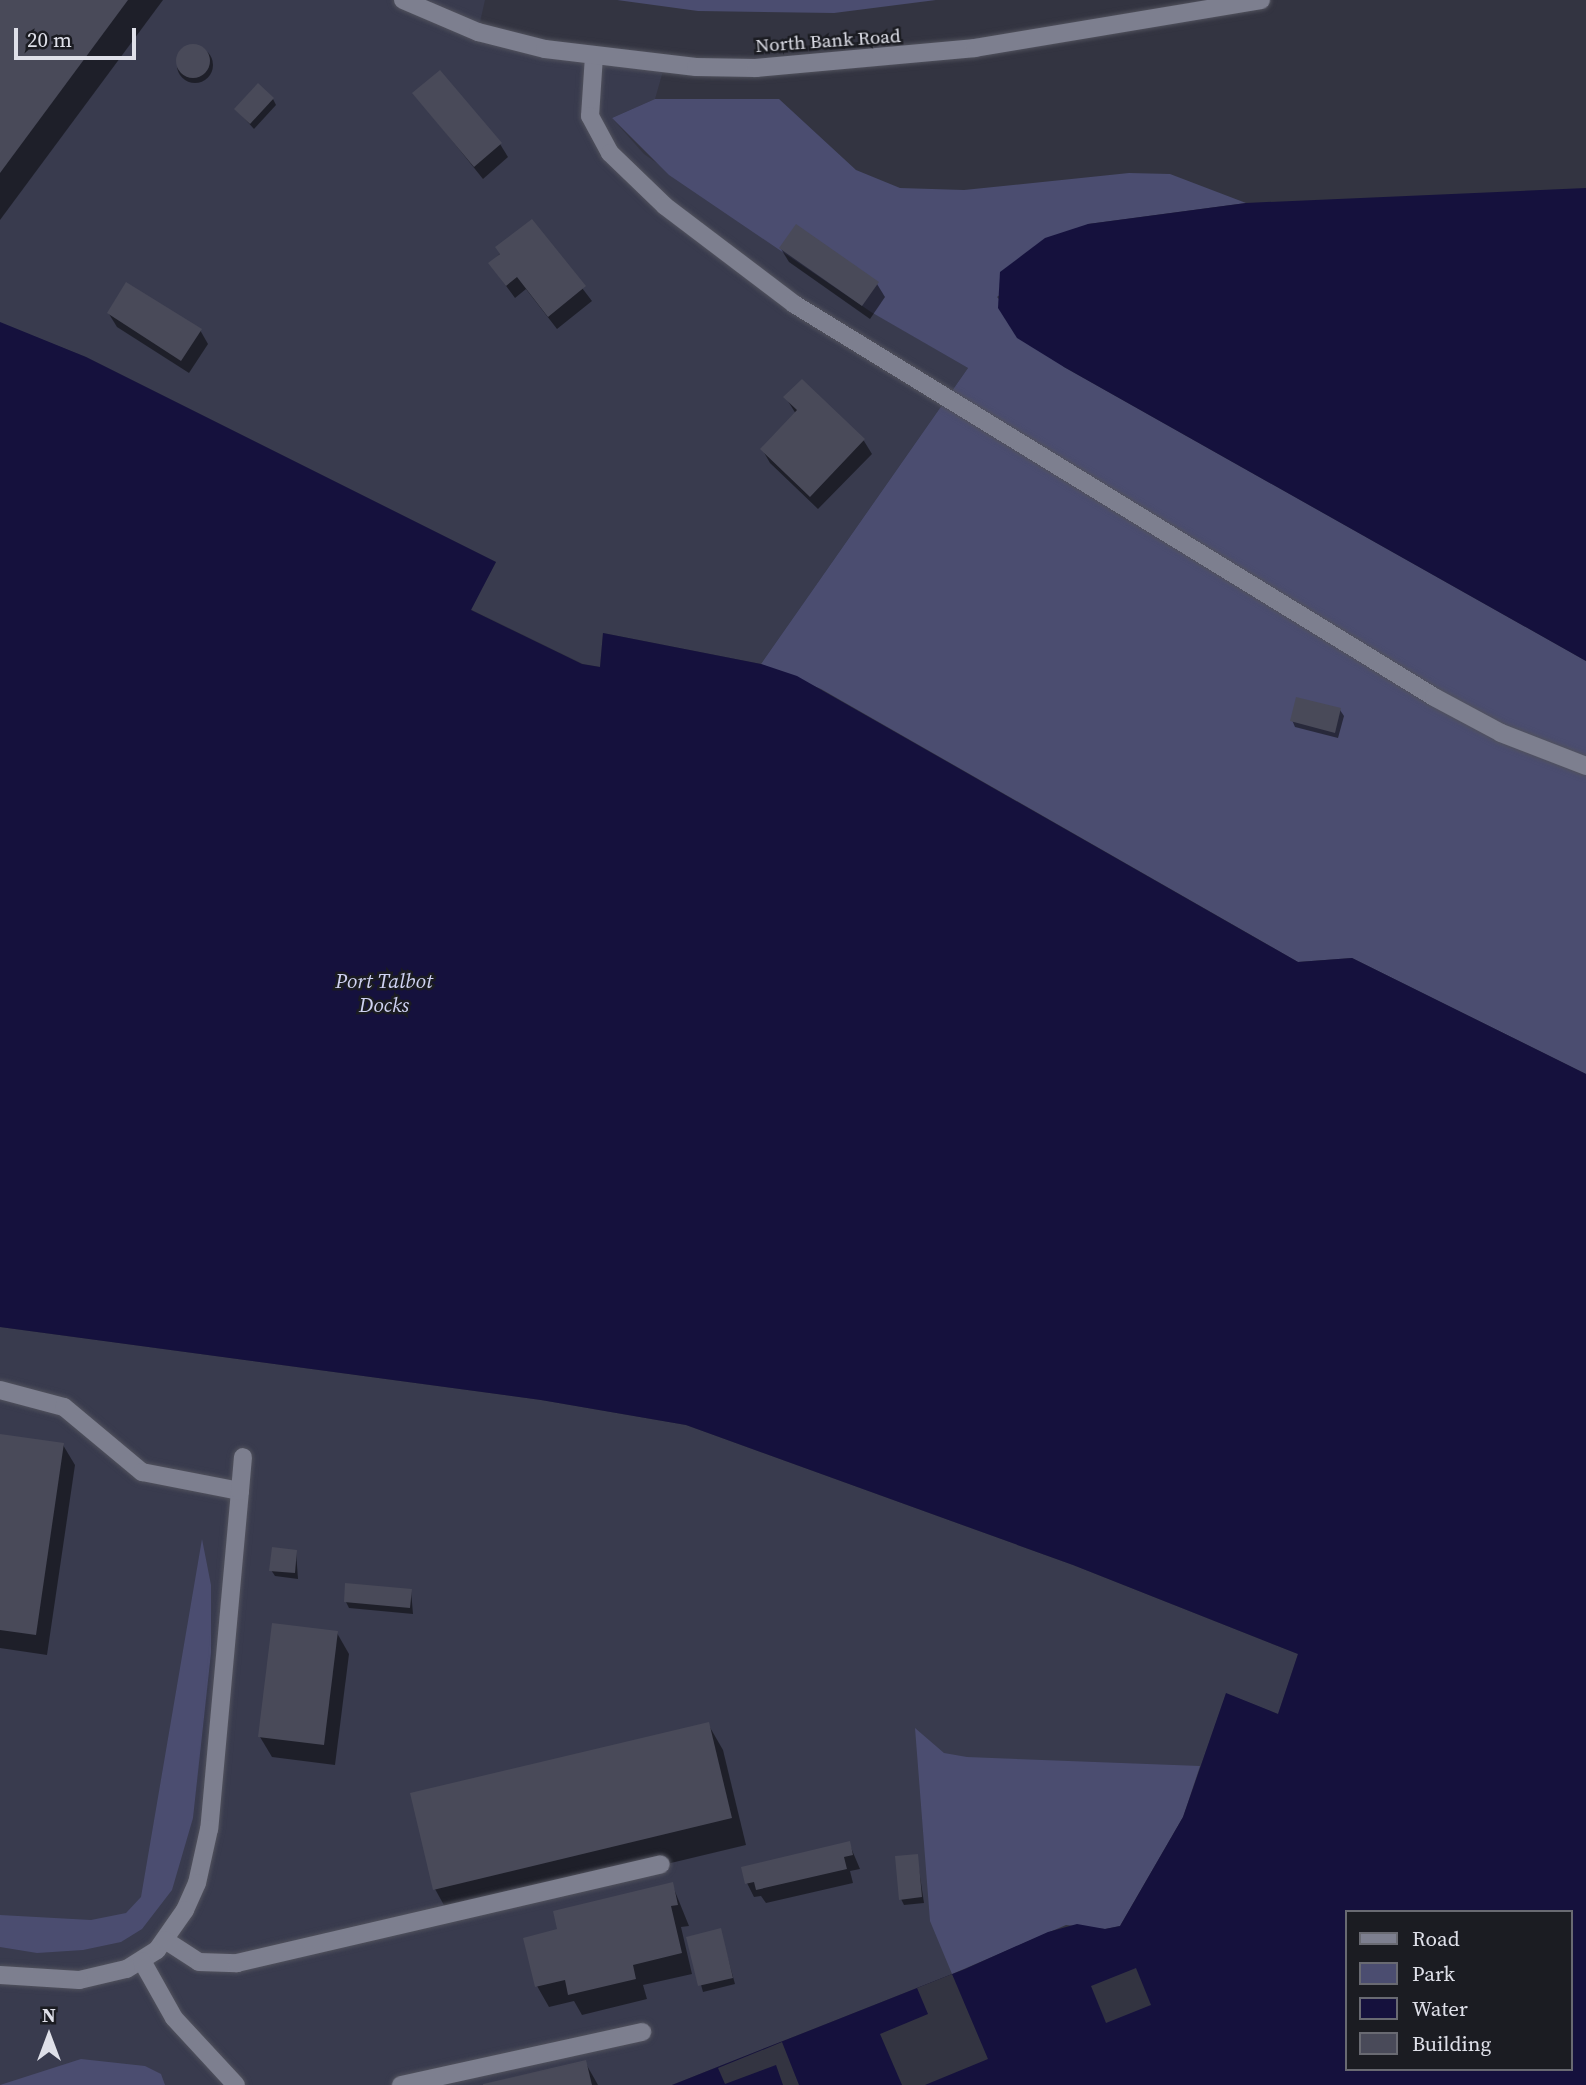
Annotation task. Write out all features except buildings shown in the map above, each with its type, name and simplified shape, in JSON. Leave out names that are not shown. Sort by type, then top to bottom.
[{"type":"street","name":"North Bank Road","points":[[403,0],[499,38],[594,56],[696,67],[841,64],[975,48],[1261,0]]},
{"type":"street","points":[[594,56],[590,116],[610,153],[665,206],[794,304],[1434,697],[1501,733],[1586,766]]},
{"type":"street","points":[[0,1390],[64,1407],[142,1472],[240,1491]]},
{"type":"street","points":[[0,1975],[79,1980],[142,1961],[165,1940],[197,1884],[209,1829],[243,1457]]},
{"type":"street","points":[[165,1940],[200,1962],[237,1963],[661,1864]]},
{"type":"street","points":[[142,1961],[174,2018],[236,2085]]},
{"type":"street","points":[[401,2085],[642,2032]]},
{"type":"shaded area","points":[[0,0],[485,0],[478,31],[665,64],[655,99],[612,118],[644,154],[862,306],[968,368],[761,664],[603,633],[600,667],[583,664],[470,609],[496,562],[86,357],[0,323]]},
{"type":"shaded area","points":[[0,1327],[541,1400],[686,1425],[1073,1565],[1298,1654],[1278,1714],[1226,1694],[1183,1817],[1048,1932],[965,1969],[672,2085],[0,2085]]},
{"type":"green space","points":[[617,0],[936,0],[834,13],[698,11]]},
{"type":"green space","points":[[655,99],[779,99],[856,170],[900,188],[964,190],[1129,173],[1170,174],[1246,203],[1088,224],[997,297],[1064,367],[1586,661],[1586,1074],[1352,958],[1298,962],[821,689],[761,664],[968,368],[871,312],[669,175],[612,118]]},
{"type":"green space","points":[[202,1539],[211,1585],[211,1653],[193,1818],[172,1890],[142,1929],[121,1942],[83,1950],[37,1953],[0,1947],[0,1915],[91,1920],[126,1913],[141,1897]]},
{"type":"green space","points":[[915,1728],[944,1753],[967,1757],[1200,1766],[1183,1817],[1120,1926],[1105,1929],[1066,1925],[952,1974],[930,1921]]},
{"type":"green space","points":[[81,2059],[145,2066],[161,2074],[165,2085],[0,2085]]},
{"type":"water","points":[[1586,188],[1586,661],[1064,367],[1017,338],[998,308],[1000,272],[1045,238],[1088,224],[1246,203]]},
{"type":"water","name":"Port Talbot Docks","points":[[0,322],[86,357],[496,562],[471,610],[582,664],[600,667],[603,633],[761,664],[797,676],[1298,962],[1352,958],[1586,1074],[1586,2085],[672,2085],[965,1969],[1048,1932],[1077,1924],[1105,1929],[1120,1926],[1183,1817],[1226,1693],[1278,1714],[1298,1654],[1073,1565],[686,1425],[541,1400],[0,1327]]},
{"type":"pier","points":[[1136,1968],[1151,2005],[1106,2023],[1091,1986]]},
{"type":"pier","points":[[952,1974],[988,2059],[925,2085],[902,2085],[880,2034],[928,2014],[917,1988]]},
{"type":"pier","points":[[782,2042],[799,2085],[783,2085],[776,2065],[725,2084],[718,2068]]}]
